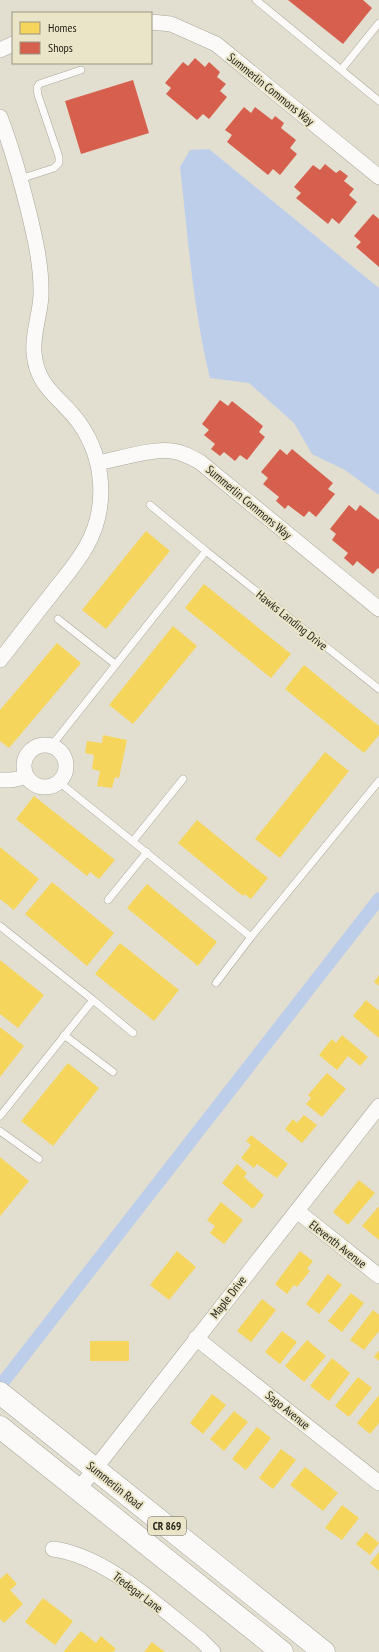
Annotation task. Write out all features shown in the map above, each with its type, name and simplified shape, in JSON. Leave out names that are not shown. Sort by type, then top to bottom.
[{"type":"main road","name":"Summerlin Road","points":[[5,1397],[324,1652]]},
{"type":"main road","name":"CR 869","points":[[0,1427],[282,1652]]},
{"type":"street","name":"Summerlin Commons Way","points":[[152,22],[172,24],[216,44],[379,177]]},
{"type":"street","points":[[0,50],[12,44]]},
{"type":"street","points":[[0,117],[20,179],[36,244],[41,275],[42,292],[40,311],[33,336],[37,369],[44,383],[55,398],[68,409],[80,423],[92,443],[102,482],[100,504],[95,527],[86,547],[71,569],[0,660]]},
{"type":"street","name":"Summerlin Commons Way","points":[[98,463],[152,452],[171,451],[186,454],[200,462],[379,609]]},
{"type":"street","points":[[44,744],[52,745],[63,754],[66,761],[66,769],[64,776],[59,782],[54,785],[42,787],[36,785],[26,777],[24,762],[26,755],[37,746],[44,744]]},
{"type":"street","points":[[0,780],[11,780],[26,777]]},
{"type":"street","name":"Maple Drive","points":[[79,1490],[196,1338],[379,1106]]},
{"type":"street","name":"Eleventh Avenue","points":[[297,1211],[379,1276]]},
{"type":"street","name":"Sago Avenue","points":[[196,1338],[379,1483]]},
{"type":"street","name":"Tredegar Lane","points":[[53,1549],[67,1551],[118,1574],[201,1640],[213,1652]]},
{"type":"lane","points":[[256,0],[379,101]]},
{"type":"lane","points":[[340,70],[379,23]]},
{"type":"lane","points":[[20,179],[54,168],[59,164],[59,157],[38,95],[37,88],[39,84],[81,70]]},
{"type":"lane","name":"Hawks Landing Drive","points":[[150,505],[379,689]]},
{"type":"lane","points":[[52,745],[206,551]]},
{"type":"lane","points":[[58,619],[115,664]]},
{"type":"lane","points":[[132,841],[182,779]]},
{"type":"lane","points":[[216,983],[251,937],[379,781]]},
{"type":"lane","points":[[59,782],[251,937]]},
{"type":"lane","points":[[108,900],[147,852]]},
{"type":"lane","points":[[0,926],[133,1033]]},
{"type":"lane","points":[[0,1116],[93,1000]]},
{"type":"lane","points":[[64,1035],[113,1072]]},
{"type":"lane","points":[[0,1131],[39,1159]]},
{"type":"water","points":[[209,149],[379,288],[379,495],[345,470],[312,454],[294,423],[249,383],[210,378],[195,299],[180,167],[190,150]]},
{"type":"building: Homes","points":[[146,531],[170,551],[106,629],[82,610]]},
{"type":"building: Homes","points":[[204,584],[291,654],[271,678],[185,608]]},
{"type":"building: Homes","points":[[173,626],[197,646],[133,724],[109,705]]},
{"type":"building: Homes","points":[[57,643],[81,663],[9,748],[0,741],[0,710]]},
{"type":"building: Homes","points":[[304,665],[379,726],[379,735],[364,753],[285,689]]},
{"type":"building: Homes","points":[[103,735],[127,740],[119,778],[115,777],[112,788],[97,786],[100,771],[92,769],[94,755],[85,753],[87,741],[102,743]]},
{"type":"building: Homes","points":[[325,752],[349,771],[280,858],[255,839]]},
{"type":"building: Homes","points":[[34,796],[115,860],[99,879],[90,872],[87,876],[16,819]]},
{"type":"building: Homes","points":[[197,820],[268,878],[251,899],[244,894],[243,896],[178,843]]},
{"type":"building: Homes","points":[[0,847],[39,879],[14,910],[0,899]]},
{"type":"building: Homes","points":[[52,882],[114,933],[87,966],[25,914]]},
{"type":"building: Homes","points":[[147,884],[217,942],[198,966],[127,908]]},
{"type":"building: Homes","points":[[120,943],[179,990],[154,1021],[95,974]]},
{"type":"building: Homes","points":[[0,960],[44,995],[18,1028],[0,1014]]},
{"type":"building: Homes","points":[[379,975],[379,986],[374,982]]},
{"type":"building: Homes","points":[[366,1000],[379,1011],[379,1038],[353,1016]]},
{"type":"building: Homes","points":[[0,1027],[24,1046],[0,1077]]},
{"type":"building: Homes","points":[[342,1035],[368,1057],[360,1066],[348,1056],[337,1070],[319,1055],[332,1039],[336,1043]]},
{"type":"building: Homes","points":[[68,1063],[99,1088],[53,1146],[21,1121]]},
{"type":"building: Homes","points":[[327,1073],[346,1089],[322,1117],[306,1104],[311,1098],[308,1095]]},
{"type":"building: Homes","points":[[304,1115],[317,1125],[302,1143],[285,1129],[293,1119],[297,1123]]},
{"type":"building: Homes","points":[[251,1135],[288,1164],[277,1178],[257,1164],[254,1168],[241,1158],[251,1145],[246,1141]]},
{"type":"building: Homes","points":[[0,1157],[29,1181],[0,1216]]},
{"type":"building: Homes","points":[[237,1164],[247,1173],[244,1177],[264,1195],[253,1209],[222,1183]]},
{"type":"building: Homes","points":[[359,1180],[375,1193],[348,1225],[333,1212]]},
{"type":"building: Homes","points":[[221,1202],[243,1220],[224,1244],[210,1233],[215,1226],[207,1220]]},
{"type":"building: Homes","points":[[379,1206],[379,1240],[362,1226]]},
{"type":"building: Homes","points":[[177,1251],[196,1267],[169,1300],[150,1285]]},
{"type":"building: Homes","points":[[300,1251],[313,1261],[307,1269],[310,1271],[297,1287],[294,1285],[287,1294],[275,1284]]},
{"type":"building: Homes","points":[[328,1274],[342,1285],[319,1314],[306,1304]]},
{"type":"building: Homes","points":[[351,1293],[364,1303],[342,1332],[328,1321]]},
{"type":"building: Homes","points":[[262,1299],[276,1310],[251,1342],[237,1331]]},
{"type":"building: Homes","points":[[373,1310],[379,1315],[379,1331],[364,1350],[350,1340]]},
{"type":"building: Homes","points":[[282,1331],[297,1342],[280,1364],[265,1352]]},
{"type":"building: Homes","points":[[307,1340],[326,1356],[304,1382],[285,1366]]},
{"type":"building: Homes","points":[[90,1341],[129,1341],[129,1361],[90,1361]]},
{"type":"building: Homes","points":[[379,1350],[379,1361],[374,1357]]},
{"type":"building: Homes","points":[[332,1358],[350,1373],[329,1401],[310,1386]]},
{"type":"building: Homes","points":[[358,1377],[372,1388],[349,1417],[335,1406]]},
{"type":"building: Homes","points":[[212,1394],[226,1405],[203,1434],[190,1423]]},
{"type":"building: Homes","points":[[379,1395],[379,1423],[370,1434],[357,1423]]},
{"type":"building: Homes","points":[[234,1411],[248,1422],[224,1451],[210,1439]]},
{"type":"building: Homes","points":[[257,1427],[271,1438],[246,1470],[232,1459]]},
{"type":"building: Homes","points":[[281,1449],[296,1460],[273,1489],[259,1478]]},
{"type":"building: Homes","points":[[305,1467],[338,1493],[323,1511],[290,1485]]},
{"type":"building: Homes","points":[[342,1505],[359,1518],[342,1540],[325,1528]]},
{"type":"building: Homes","points":[[366,1532],[379,1543],[370,1555],[356,1544]]},
{"type":"building: Homes","points":[[379,1552],[379,1571],[370,1563]]},
{"type":"building: Homes","points":[[7,1573],[17,1584],[10,1590],[23,1604],[4,1623],[0,1619],[0,1579]]},
{"type":"building: Homes","points":[[43,1598],[73,1621],[55,1645],[25,1622]]},
{"type":"building: Homes","points":[[81,1631],[96,1643],[101,1636],[116,1649],[113,1652],[65,1652],[64,1651]]},
{"type":"building: Homes","points":[[152,1642],[165,1652],[144,1652]]},
{"type":"building: Shops","points":[[288,0],[363,0],[372,8],[343,44]]},
{"type":"building: Shops","points":[[195,58],[205,67],[209,62],[220,72],[217,77],[226,84],[220,91],[227,97],[209,119],[203,114],[197,120],[166,94],[171,88],[165,83],[183,62],[188,66]]},
{"type":"building: Shops","points":[[133,80],[149,133],[81,154],[65,101]]},
{"type":"building: Shops","points":[[244,107],[251,113],[255,107],[272,120],[275,116],[284,123],[281,128],[296,140],[290,148],[297,154],[280,175],[273,169],[268,175],[227,142],[232,135],[225,130]]},
{"type":"building: Shops","points":[[325,164],[336,173],[340,170],[348,176],[344,181],[354,189],[349,195],[357,202],[339,224],[332,218],[328,224],[296,198],[301,193],[294,187],[313,165],[320,170]]},
{"type":"building: Shops","points":[[373,214],[379,219],[379,267],[356,247],[361,242],[354,236]]},
{"type":"building: Shops","points":[[220,400],[228,406],[232,401],[263,426],[259,432],[265,437],[247,460],[240,455],[235,461],[224,452],[220,456],[211,449],[215,444],[204,435],[209,430],[202,424]]},
{"type":"building: Shops","points":[[280,449],[287,455],[292,449],[333,483],[328,489],[335,494],[316,517],[309,511],[304,517],[288,505],[285,509],[276,501],[279,497],[263,484],[268,478],[261,472]]},
{"type":"building: Shops","points":[[349,505],[356,511],[360,505],[379,520],[379,569],[378,568],[373,574],[357,561],[353,566],[344,558],[348,553],[332,540],[336,534],[330,529]]},
{"type":"waterway","points":[[0,1386],[379,899]]}]
